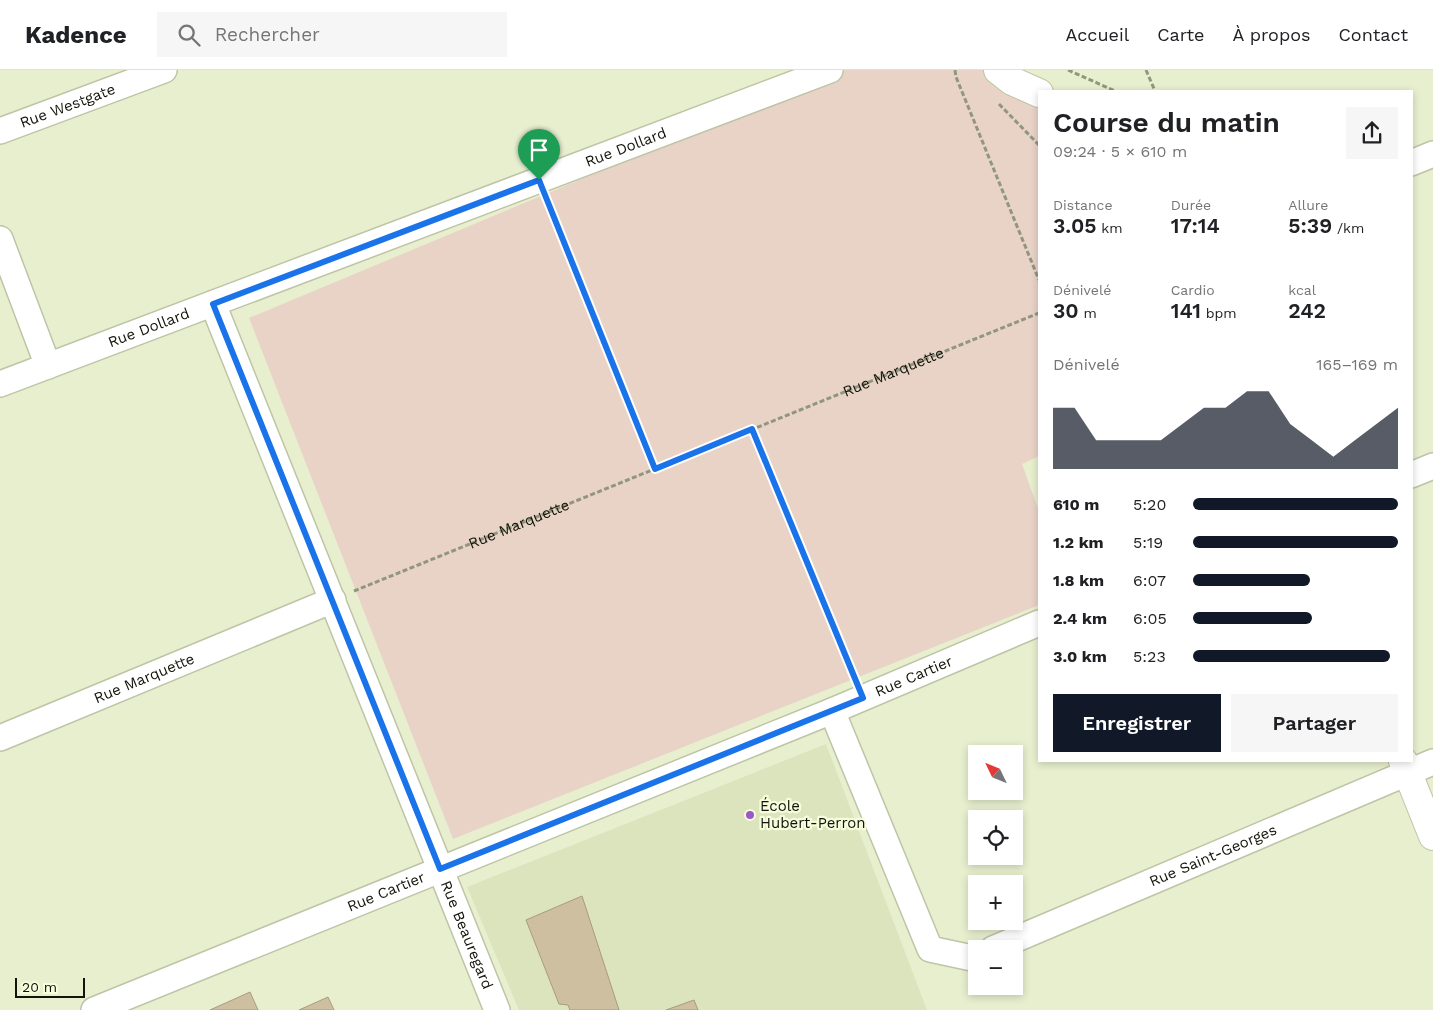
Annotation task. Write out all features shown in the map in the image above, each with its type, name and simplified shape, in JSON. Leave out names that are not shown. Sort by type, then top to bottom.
[{"type":"street","name":"Rue Westgate","points":[[0,131],[164,70]]},
{"type":"street","name":"Rue Dollard","points":[[0,384],[830,70]]},
{"type":"street","points":[[998,70],[1012,81],[1038,93]]},
{"type":"street","points":[[1413,162],[1433,154]]},
{"type":"street","points":[[0,239],[48,366]]},
{"type":"street","name":"Rue Beauregard","points":[[213,304],[497,1010]]},
{"type":"street","points":[[1413,474],[1433,466]]},
{"type":"street","name":"Rue Marquette","points":[[0,738],[333,600]]},
{"type":"street","name":"Rue Cartier","points":[[94,1010],[832,711],[1038,623]]},
{"type":"street","points":[[832,711],[930,949],[968,957]]},
{"type":"street","name":"Rue Saint-Georges","points":[[1013,940],[1405,767],[1433,762]]},
{"type":"street","points":[[1405,767],[1433,836]]},
{"type":"path","points":[[955,70],[956,77],[1038,278]]},
{"type":"path","points":[[1068,70],[1113,90]]},
{"type":"path","points":[[1146,70],[1155,90]]},
{"type":"path","points":[[996,102],[1038,144]]},
{"type":"path","points":[[539,180],[655,469]]},
{"type":"path","name":"Rue Marquette","points":[[333,600],[1038,313]]},
{"type":"path","points":[[752,429],[863,698]]},
{"type":"shaded area","points":[[843,70],[988,70],[1038,105],[1038,456],[1022,464],[1038,508],[1038,605],[453,839],[249,318]]},
{"type":"shaded area","name":"École Hubert-Perron","points":[[826,744],[927,1010],[519,1010],[467,887]]},
{"type":"building","points":[[582,896],[619,1010],[570,1010],[568,1005],[559,1004],[526,920]]},
{"type":"building","points":[[250,992],[258,1010],[210,1010]]},
{"type":"building","points":[[328,997],[334,1010],[299,1010]]},
{"type":"building","points":[[694,1000],[698,1010],[666,1010]]},
{"type":"place","name":"École Hubert-Perron","points":[[750,815]]},
{"type":"route","points":[[539,180],[655,469],[752,429],[863,698],[440,869],[213,304],[539,180]]}]
